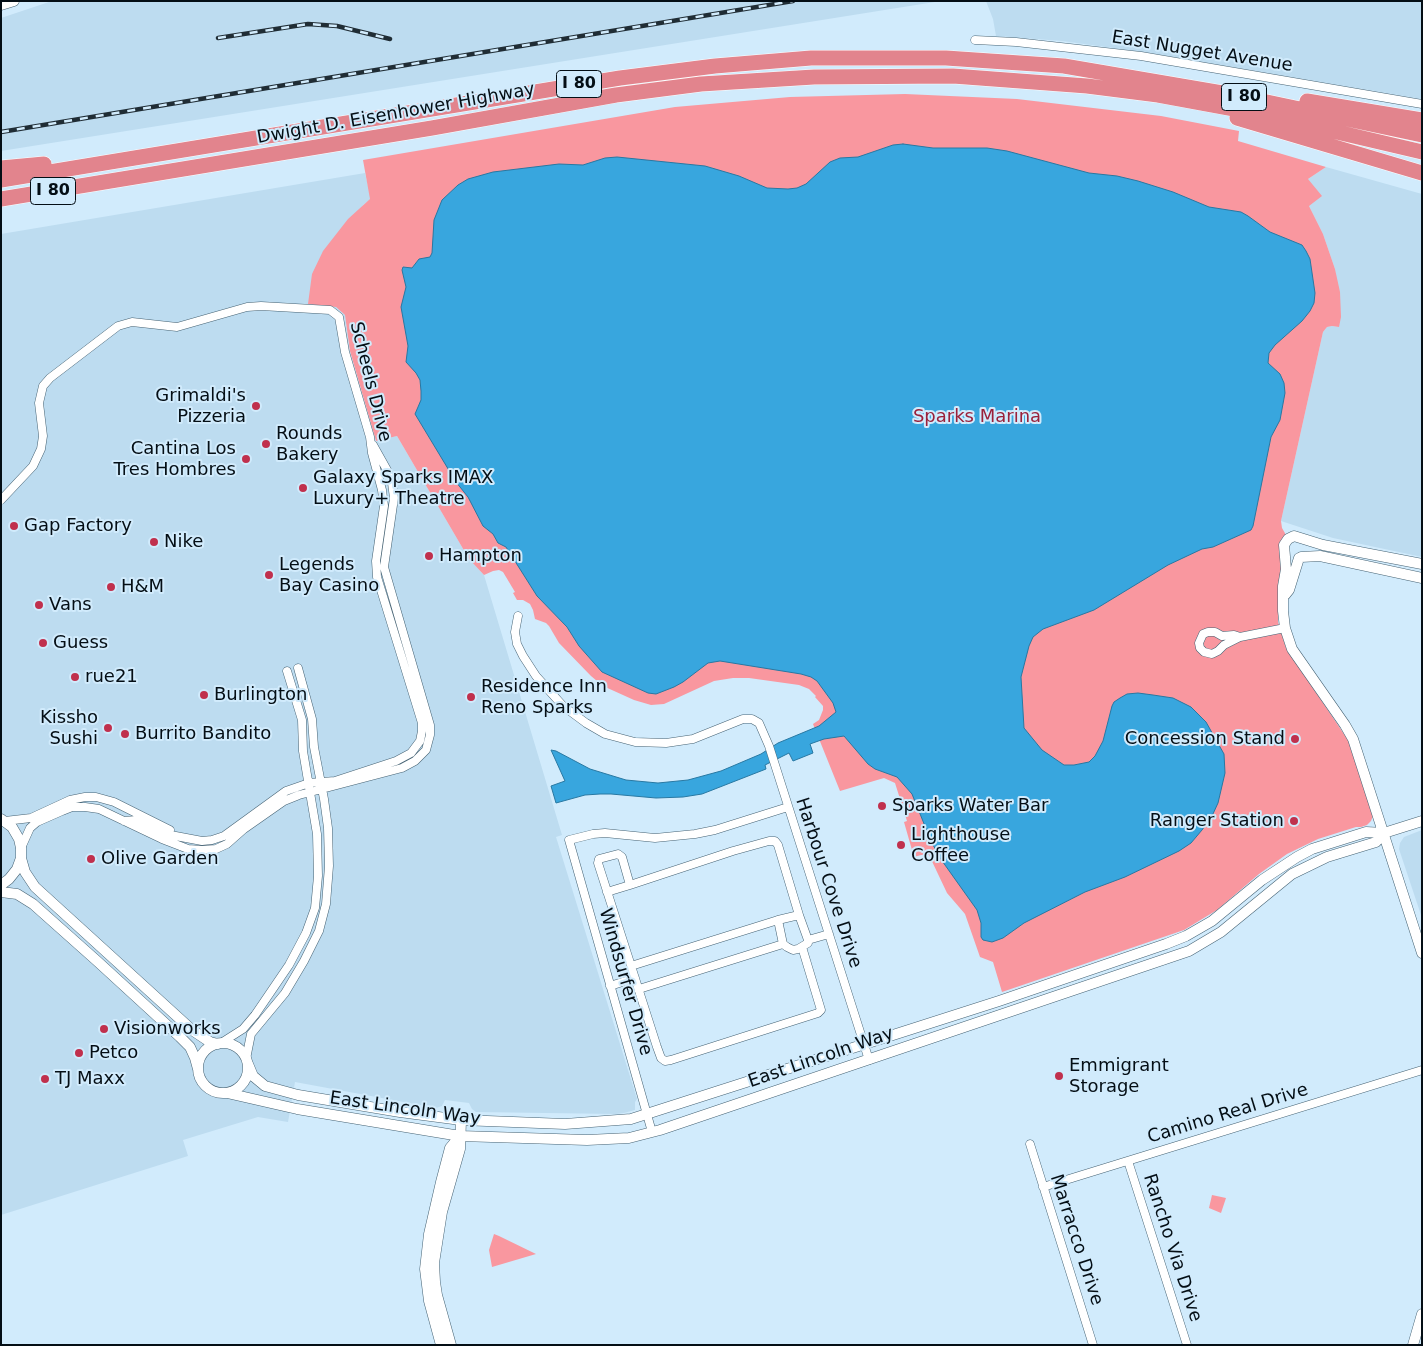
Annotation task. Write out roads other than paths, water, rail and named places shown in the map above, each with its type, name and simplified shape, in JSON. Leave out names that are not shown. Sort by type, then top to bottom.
[{"type":"highway","name":"Dwight D. Eisenhower Highway","points":[[1,180],[600,81],[715,66],[811,58],[946,58],[1064,66],[1234,95],[1422,135]]},
{"type":"highway","points":[[1064,66],[1116,69],[1422,120]]},
{"type":"highway","name":"Dwight D. Eisenhower Highway","points":[[1,199],[432,128],[616,95],[701,84],[814,77],[952,76],[1087,86],[1158,95],[1256,113],[1422,152]]},
{"type":"highway","points":[[1087,86],[1114,96],[1186,107],[1231,117],[1422,173]]},
{"type":"highway","points":[[1,168],[56,163],[98,164]]},
{"type":"highway","points":[[1,208],[51,199],[104,182]]},
{"type":"street","points":[[1,5],[14,1]]},
{"type":"street","name":"East Nugget Avenue","points":[[975,40],[1016,42],[1141,56],[1422,104]]},
{"type":"street","name":"Scheels Drive","points":[[1,500],[33,466],[39,454],[43,436],[40,396],[46,382],[110,331],[127,322],[178,327],[253,306],[330,310],[339,318],[345,352],[370,437],[384,506],[376,561],[377,574],[400,638],[422,723],[422,731],[420,740],[411,753],[396,761],[335,780],[321,782]]},
{"type":"street","points":[[124,821],[137,820],[165,834],[202,841],[212,840],[224,836],[286,791],[309,783],[402,768],[415,761],[426,750],[430,735],[430,725],[420,688],[414,684],[400,638],[384,567],[394,498],[392,483],[370,437]]},
{"type":"street","points":[[1422,564],[1323,544],[1297,536],[1288,539],[1284,544],[1286,569],[1283,586],[1283,611],[1285,628],[1292,649],[1353,739],[1422,953]]},
{"type":"street","points":[[1284,598],[1289,590],[1300,557],[1306,551],[1307,546],[1304,538]]},
{"type":"street","points":[[1285,552],[1292,558],[1320,556],[1422,578]]},
{"type":"street","points":[[1382,569],[1385,556]]},
{"type":"street","name":"Harbour Cove Drive","points":[[518,616],[517,644],[522,656],[536,676],[563,706],[605,734],[635,742],[675,742],[704,736],[742,719],[752,719],[762,726],[869,1060]]},
{"type":"street","points":[[1240,637],[1234,635],[1222,636],[1214,632],[1208,632],[1203,634],[1199,643],[1200,648],[1204,652],[1212,654],[1240,637],[1285,628]]},
{"type":"street","points":[[1,892],[17,894],[33,904],[180,1037],[190,1048],[195,1058],[200,1078],[205,1086],[214,1092],[227,1093],[236,1089],[243,1083],[247,1074],[250,1034],[285,992],[304,960],[319,931],[326,904],[329,866],[328,828],[314,747],[312,719],[298,668]]},
{"type":"street","points":[[198,1069],[198,1063],[203,1052],[243,1029],[255,1015],[289,966],[306,932],[315,908],[318,876],[317,834],[303,751],[302,720],[287,671]]},
{"type":"street","points":[[1,885],[10,879],[17,869],[30,828],[50,816],[72,807],[99,810],[188,849],[216,849],[227,844],[244,829],[284,801],[310,792],[321,782]]},
{"type":"street","points":[[3,820],[31,818],[70,800],[85,797],[104,798],[181,836]]},
{"type":"street","name":"Windsurfer Drive","points":[[652,1132],[568,840],[599,833],[655,838],[695,834],[715,830],[788,806]]},
{"type":"street","points":[[3,820],[12,827],[19,838],[25,872],[35,887],[192,1030],[210,1042],[229,1044],[238,1048],[247,1062]]},
{"type":"street","name":"East Lincoln Way","points":[[247,1062],[253,1076],[265,1086],[298,1095],[400,1112],[461,1120],[565,1124],[619,1121],[647,1115],[999,1001],[1166,944],[1186,936],[1212,921],[1262,880],[1297,856],[1323,844],[1366,832],[1384,833],[1422,821]]},
{"type":"street","name":"East Lincoln Way","points":[[227,1093],[297,1109],[460,1136],[587,1140],[628,1138],[652,1132],[869,1060],[1189,951],[1221,932],[1292,874],[1327,857],[1376,842],[1384,833]]},
{"type":"street","points":[[202,841],[202,850]]},
{"type":"street","points":[[607,892],[733,851],[775,841],[778,845],[808,940]]},
{"type":"street","points":[[630,885],[622,857],[618,854],[599,859],[598,863],[638,989],[661,1058],[665,1060],[671,1060],[818,1013],[821,1010],[802,947]]},
{"type":"street","points":[[631,966],[778,920],[800,915]]},
{"type":"street","points":[[778,920],[783,944],[793,950],[808,943],[808,940],[829,934]]},
{"type":"street","points":[[638,989],[783,944]]},
{"type":"street","points":[[610,986],[635,978]]},
{"type":"street","name":"Camino Real Drive","points":[[1043,1187],[1422,1070]]},
{"type":"street","points":[[451,1345],[434,1282],[434,1263],[442,1212],[460,1149],[461,1120]]},
{"type":"street","points":[[441,1345],[429,1301],[425,1269],[429,1234],[441,1182],[450,1148],[460,1136]]},
{"type":"street","name":"Marracco Drive","points":[[1030,1144],[1093,1345]]},
{"type":"street","name":"Rancho Via Drive","points":[[1128,1161],[1186,1345]]},
{"type":"street","points":[[1413,1345],[1422,1314]]},
{"type":"water","name":"Sparks Marina","points":[[903,144],[933,148],[987,148],[1007,151],[1089,173],[1117,176],[1138,181],[1173,192],[1209,207],[1241,212],[1270,232],[1302,245],[1310,259],[1315,293],[1314,303],[1310,311],[1269,353],[1268,363],[1280,374],[1284,383],[1285,393],[1280,420],[1271,437],[1251,530],[1213,547],[1202,549],[1168,565],[1094,610],[1043,629],[1033,637],[1021,677],[1024,728],[1042,750],[1064,765],[1089,762],[1095,756],[1103,741],[1114,702],[1127,694],[1138,693],[1173,698],[1191,707],[1206,722],[1224,754],[1225,773],[1218,803],[1212,816],[1191,843],[1179,851],[1125,877],[1085,892],[1024,923],[1003,938],[992,942],[983,940],[981,937],[981,923],[977,910],[940,858],[912,794],[897,777],[875,769],[868,764],[844,736],[824,739],[810,744],[813,753],[793,761],[789,753],[765,765],[766,769],[702,794],[656,798],[600,794],[585,795],[556,803],[551,786],[565,781],[551,750],[590,769],[626,780],[658,783],[688,780],[721,771],[761,754],[778,743],[819,726],[836,712],[833,703],[817,681],[811,677],[720,661],[708,663],[683,682],[656,694],[648,693],[602,672],[579,646],[567,627],[537,596],[506,547],[498,543],[493,534],[483,526],[468,497],[456,482],[415,414],[421,400],[420,380],[406,362],[408,346],[401,307],[406,287],[403,267],[412,268],[419,259],[430,257],[432,253],[434,220],[442,200],[458,185],[468,179],[493,172],[559,164],[583,165],[605,158],[617,157],[705,166],[739,176],[767,188],[788,189],[806,184],[830,162],[840,158],[858,157],[893,145]]},
{"type":"railway","points":[[1,132],[793,1]]},
{"type":"railway","points":[[218,38],[308,24],[337,26],[390,39]]},
{"type":"place","name":"Grimaldi's Pizzeria","points":[[256,406]]},
{"type":"place","name":"Rounds Bakery","points":[[266,444]]},
{"type":"place","name":"Cantina Los Tres Hombres","points":[[246,459]]},
{"type":"place","name":"Galaxy Sparks IMAX Luxury+ Theatre","points":[[303,488]]},
{"type":"place","name":"Gap Factory","points":[[14,526]]},
{"type":"place","name":"Nike","points":[[154,542]]},
{"type":"place","name":"Hampton","points":[[429,556]]},
{"type":"place","name":"Legends Bay Casino","points":[[269,575]]},
{"type":"place","name":"H&M","points":[[111,587]]},
{"type":"place","name":"Vans","points":[[39,605]]},
{"type":"place","name":"Guess","points":[[43,643]]},
{"type":"place","name":"rue21","points":[[75,677]]},
{"type":"place","name":"Burlington","points":[[204,695]]},
{"type":"place","name":"Residence Inn Reno Sparks","points":[[471,697]]},
{"type":"place","name":"Kissho Sushi","points":[[108,728]]},
{"type":"place","name":"Burrito Bandito","points":[[125,734]]},
{"type":"place","name":"Concession Stand","points":[[1295,739]]},
{"type":"place","name":"Sparks Water Bar","points":[[882,806]]},
{"type":"place","name":"Ranger Station","points":[[1294,821]]},
{"type":"place","name":"Lighthouse Coffee","points":[[901,845]]},
{"type":"place","name":"Olive Garden","points":[[91,859]]},
{"type":"place","name":"Visionworks","points":[[104,1029]]},
{"type":"place","name":"Petco","points":[[79,1053]]},
{"type":"place","name":"Emmigrant Storage","points":[[1059,1076]]},
{"type":"place","name":"TJ Maxx","points":[[45,1079]]}]
